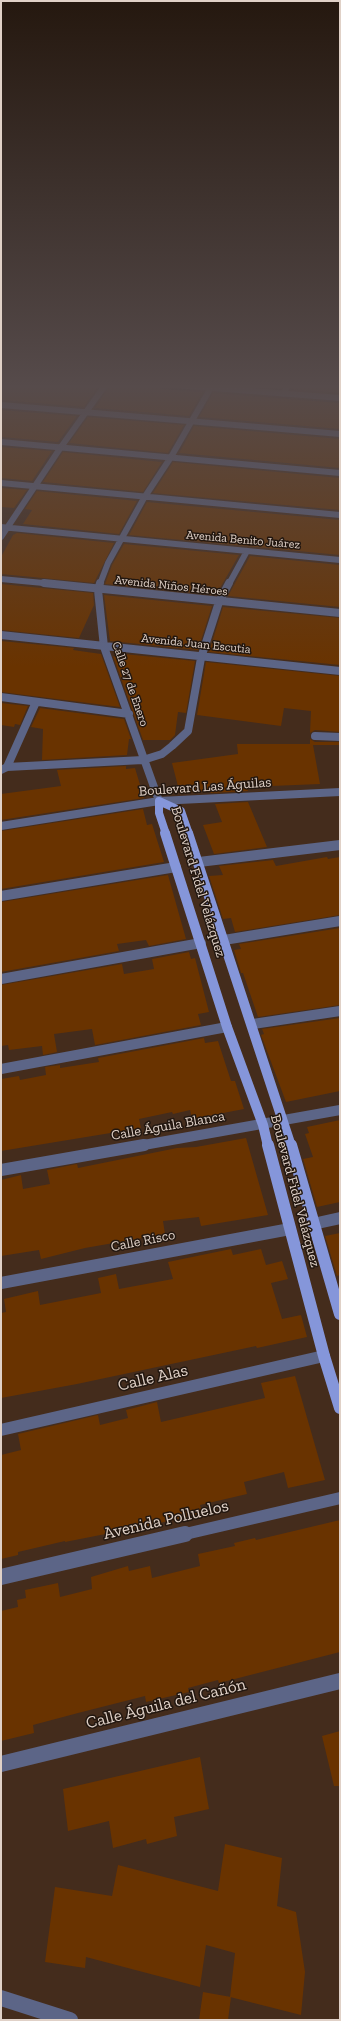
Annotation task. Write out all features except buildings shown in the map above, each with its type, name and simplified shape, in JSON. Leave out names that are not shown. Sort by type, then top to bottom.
[{"type":"main road","name":"Boulevard Fidel Velázquez","points":[[340,1314],[284,1120],[199,862],[181,811],[159,801],[159,813],[200,943],[227,1027],[263,1125],[290,1229],[319,1357],[340,1408]]},
{"type":"street","points":[[1,537],[4,527],[41,478]]},
{"type":"street","name":"Calle 27 de Enero","points":[[157,478],[144,498],[108,563],[98,590],[104,647],[129,714],[143,760],[159,801]]},
{"type":"street","points":[[1,484],[340,515]]},
{"type":"street","name":"Avenida Benito Juárez","points":[[4,527],[340,560]]},
{"type":"street","points":[[36,702],[3,768],[143,760],[162,754],[188,731],[201,658],[219,602],[247,551]]},
{"type":"street","name":"Avenida Niños Héroes","points":[[1,579],[98,590],[340,613]]},
{"type":"street","name":"Avenida Juan Escutia","points":[[1,635],[201,658],[340,671]]},
{"type":"street","points":[[1,697],[129,714]]},
{"type":"street","points":[[315,736],[340,737]]},
{"type":"street","name":"Boulevard Las Águilas","points":[[1,826],[159,801],[339,794]]},
{"type":"street","points":[[199,862],[340,845]]},
{"type":"street","points":[[1,896],[176,867]]},
{"type":"street","points":[[224,940],[340,921]]},
{"type":"street","points":[[1,979],[200,943]]},
{"type":"street","points":[[253,1024],[340,1010]]},
{"type":"street","points":[[1,1069],[227,1027]]},
{"type":"street","name":"Calle Águila Blanca","points":[[1,1170],[263,1125],[340,1110]]},
{"type":"street","points":[[313,1224],[340,1218]]},
{"type":"street","name":"Calle Risco","points":[[1,1283],[290,1229]]},
{"type":"street","name":"Calle Alas","points":[[1,1430],[319,1357]]},
{"type":"street","name":"Avenida Polluelos","points":[[1,1577],[340,1498]]},
{"type":"street","name":"Calle Águila del Cañón","points":[[1,1764],[340,1681]]},
{"type":"street","points":[[1,1998],[70,2020]]}]
